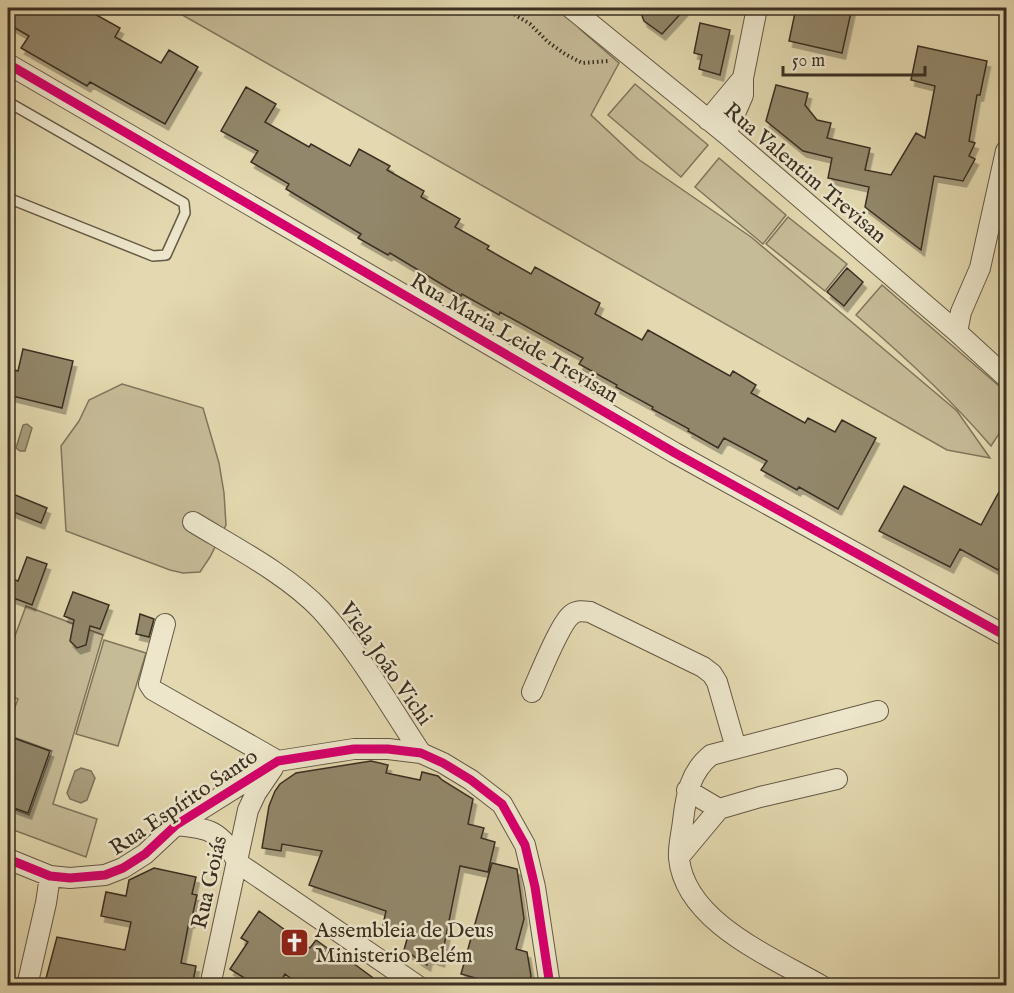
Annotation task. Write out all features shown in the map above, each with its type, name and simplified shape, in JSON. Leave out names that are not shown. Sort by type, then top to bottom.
[{"type":"street","name":"Rua Valentim Trevisan","points":[[571,8],[726,134],[957,332],[1006,377]]},
{"type":"street","points":[[726,134],[742,95],[743,78],[757,8]]},
{"type":"street","name":"Rua Maria Leide Trevisan","points":[[8,64],[675,453],[1006,636]]},
{"type":"street","points":[[708,120],[743,78]]},
{"type":"street","points":[[957,332],[961,312],[980,268],[1006,152]]},
{"type":"street","name":"Viela João Vichi","points":[[193,522],[271,569],[320,609],[352,648],[421,753]]},
{"type":"street","points":[[532,692],[571,615],[579,611],[590,612],[703,667],[712,674],[717,682],[736,748]]},
{"type":"street","points":[[165,624],[149,684],[153,690],[278,761]]},
{"type":"street","points":[[822,986],[726,930],[703,910],[687,884],[679,857],[687,790],[701,763],[711,755],[879,711]]},
{"type":"street","name":"Rua Espírito Santo","points":[[8,859],[50,876],[88,878],[105,875],[145,855],[176,825],[278,761],[354,749],[388,749],[421,753],[444,763],[471,780],[501,804],[525,844],[535,887],[550,986]]},
{"type":"street","name":"Rua Goiás","points":[[210,986],[248,810],[256,793],[278,761]]},
{"type":"street","points":[[679,857],[719,809],[837,779]]},
{"type":"street","points":[[687,790],[719,809]]},
{"type":"street","points":[[176,825],[206,828],[218,835],[230,848],[238,863],[418,986]]},
{"type":"street","points":[[27,986],[50,876]]},
{"type":"lane","points":[[8,102],[184,203],[185,213],[166,255],[153,256],[8,198]]},
{"type":"path","points":[[493,8],[509,11],[530,24],[548,42],[582,63],[605,62],[630,56]]},
{"type":"shaded area","points":[[170,8],[563,8],[581,30],[619,63],[591,115],[638,159],[751,237],[957,411],[990,458],[947,450]]},
{"type":"shaded area","points":[[635,84],[708,145],[681,177],[608,115]]},
{"type":"shaded area","points":[[719,158],[786,215],[763,244],[695,187]]},
{"type":"shaded area","points":[[788,217],[847,264],[825,291],[766,244]]},
{"type":"shaded area","points":[[882,285],[1006,392],[1006,423],[991,446],[926,378],[856,315]]},
{"type":"shaded area","points":[[122,384],[203,408],[219,463],[226,525],[200,572],[183,573],[170,570],[66,531],[61,446],[79,421],[89,400]]},
{"type":"shaded area","points":[[27,424],[32,428],[25,451],[20,451],[16,448],[23,425]]},
{"type":"shaded area","points":[[26,606],[103,635],[53,804],[97,819],[86,857],[8,828],[8,807],[29,815],[52,751],[8,735],[8,726],[18,699],[8,695],[8,655]]},
{"type":"shaded area","points":[[104,640],[146,653],[118,746],[76,734]]},
{"type":"shaded area","points":[[81,768],[91,771],[95,778],[87,800],[81,803],[70,799],[67,793],[75,771]]},
{"type":"building","points":[[8,8],[84,8],[120,28],[115,37],[161,63],[169,50],[198,67],[165,124],[90,82],[87,86],[21,48],[29,36],[8,24]]},
{"type":"building","points":[[639,8],[686,8],[662,34],[644,21]]},
{"type":"building","points":[[796,8],[852,8],[842,53],[789,41]]},
{"type":"building","points":[[700,23],[730,30],[720,75],[699,69],[702,55],[694,53]]},
{"type":"building","points":[[918,46],[987,61],[980,95],[977,95],[969,141],[975,143],[969,156],[975,159],[963,181],[934,176],[921,250],[865,207],[869,187],[828,178],[832,158],[803,151],[766,121],[776,85],[808,93],[805,105],[817,120],[831,123],[827,138],[870,148],[865,170],[891,175],[916,133],[925,138],[935,86],[911,80]]},
{"type":"building","points":[[246,87],[276,104],[265,122],[309,147],[311,144],[350,166],[359,149],[390,166],[387,170],[424,191],[421,197],[460,219],[455,227],[489,246],[487,249],[531,274],[535,267],[600,303],[595,314],[642,340],[648,330],[730,376],[733,371],[756,385],[751,393],[805,423],[808,418],[835,432],[842,420],[876,438],[838,509],[799,487],[797,490],[761,470],[767,461],[724,438],[718,448],[688,431],[689,429],[579,364],[583,358],[500,312],[499,315],[462,294],[461,296],[390,253],[388,255],[358,238],[361,234],[286,189],[289,184],[251,162],[258,151],[221,131]]},
{"type":"building","points":[[847,268],[863,282],[844,306],[827,292]]},
{"type":"building","points":[[23,349],[73,361],[62,408],[8,395],[8,368],[18,371]]},
{"type":"building","points":[[1006,479],[1006,555],[998,570],[960,549],[950,567],[879,531],[904,486],[981,525]]},
{"type":"building","points":[[8,492],[47,508],[41,523],[8,510]]},
{"type":"building","points":[[27,557],[47,564],[32,605],[8,596],[8,577],[18,581]]},
{"type":"building","points":[[73,592],[109,605],[100,629],[90,626],[86,645],[77,648],[70,641],[74,620],[64,616]]},
{"type":"building","points":[[140,614],[154,619],[149,637],[136,634]]},
{"type":"building","points":[[8,736],[50,751],[28,813],[8,806]]},
{"type":"building","points":[[371,761],[388,765],[386,773],[420,780],[422,772],[438,776],[473,799],[468,824],[484,828],[481,838],[495,842],[488,872],[460,866],[441,961],[429,957],[427,965],[404,950],[409,932],[383,925],[386,911],[309,885],[322,851],[282,844],[281,851],[262,848],[269,806],[280,784],[296,773]]},
{"type":"building","points":[[492,863],[517,869],[524,919],[516,949],[527,952],[531,976],[528,986],[504,986],[461,974]]},
{"type":"building","points":[[154,868],[196,877],[192,894],[197,895],[181,963],[196,966],[192,986],[44,986],[57,937],[125,950],[131,922],[101,916],[106,892],[126,896],[129,880]]},
{"type":"building","points":[[259,911],[310,948],[316,940],[341,958],[342,955],[384,986],[301,986],[285,974],[278,986],[259,986],[250,979],[249,981],[230,969],[248,942],[241,938]]},
{"type":"cycle path","points":[[8,64],[675,453],[1006,636]]},
{"type":"cycle path","points":[[8,859],[50,876],[70,878],[105,875],[123,868],[145,854],[176,825],[278,761],[354,749],[388,749],[421,753],[471,780],[502,804],[525,845],[535,887],[550,986]]},
{"type":"place","name":"Assembleia de Deus Ministerio Belém","points":[[294,942]]}]
